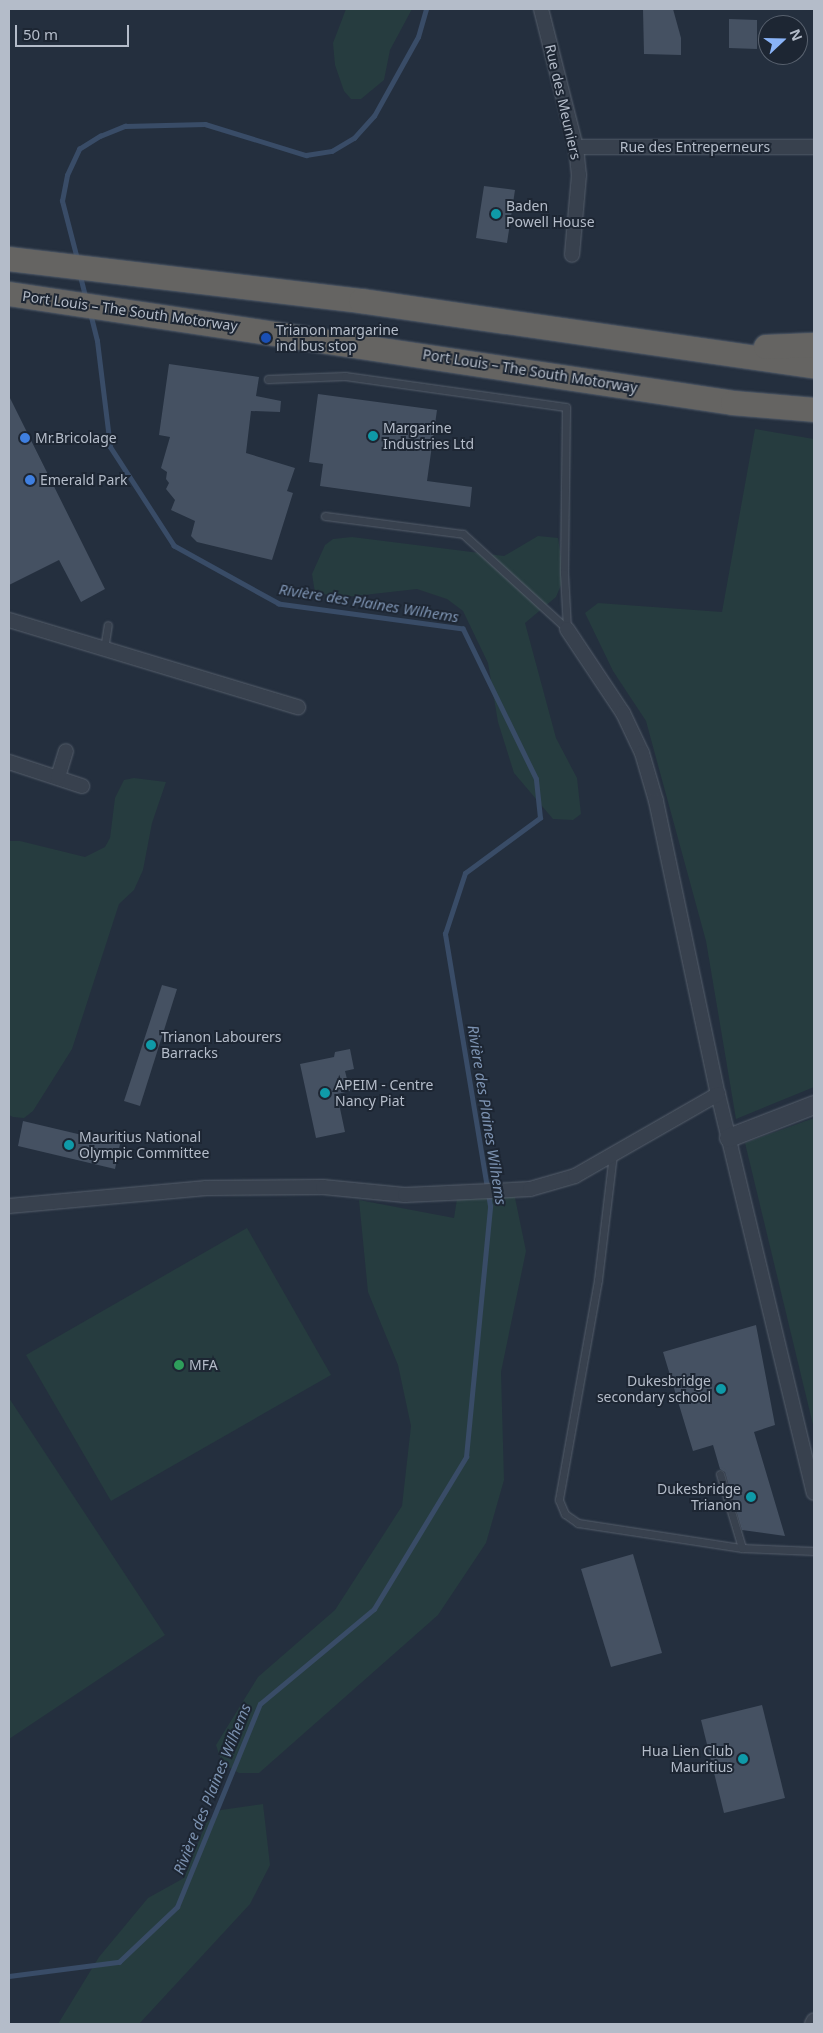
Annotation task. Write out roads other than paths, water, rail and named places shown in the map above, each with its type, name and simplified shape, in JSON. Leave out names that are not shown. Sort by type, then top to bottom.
[{"type":"highway","points":[[9,259],[361,301],[672,344],[814,366]]},
{"type":"highway","name":"Port Louis – The South Motorway","points":[[13,299],[54,300],[106,306],[733,403],[814,410]]},
{"type":"highway","points":[[672,344],[710,341],[784,348],[814,345]]},
{"type":"highway","points":[[733,403],[814,422]]},
{"type":"street","name":"Rue des Meuniers","points":[[541,9],[576,147],[579,175],[572,255]]},
{"type":"street","name":"Rue des Entreperneurs","points":[[576,147],[814,147]]},
{"type":"street","points":[[9,620],[298,707]]},
{"type":"street","points":[[567,629],[623,713],[642,753],[656,801],[718,1094],[814,1493]]},
{"type":"street","points":[[58,777],[66,751]]},
{"type":"street","points":[[9,762],[82,786]]},
{"type":"street","points":[[9,1206],[206,1188],[324,1187],[405,1195],[530,1190],[575,1176],[718,1094]]},
{"type":"street","points":[[729,1138],[814,1105]]},
{"type":"street","points":[[812,2024],[814,2020]]},
{"type":"lane","points":[[268,379],[345,376],[566,407],[564,573],[567,629]]},
{"type":"lane","points":[[325,516],[463,534],[567,629]]},
{"type":"lane","points":[[104,649],[108,625]]},
{"type":"lane","points":[[613,1154],[598,1280],[559,1500],[565,1514],[578,1523],[742,1548],[814,1551]]},
{"type":"lane","points":[[720,1474],[742,1548]]},
{"type":"waterway","name":"Rivière des Plaines Wilhems","points":[[77,259],[62,201],[67,175],[79,149],[100,136],[125,126],[205,124],[306,155],[332,151],[354,138],[374,116],[418,37],[426,9]]},
{"type":"waterway","points":[[80,274],[86,298]]},
{"type":"waterway","name":"Rivière des Plaines Wilhems","points":[[9,1976],[119,1962],[177,1907],[260,1704],[374,1609],[466,1457],[490,1206],[445,934],[465,873],[540,818],[536,779],[463,629],[279,604],[174,546],[110,447],[97,341],[90,313]]},
{"type":"place","name":"Baden Powell House","points":[[496,214]]},
{"type":"place","name":"Trianon margarine ind bus stop","points":[[266,338]]},
{"type":"place","name":"Margarine Industries Ltd","points":[[373,436]]},
{"type":"place","name":"Mr.Bricolage","points":[[25,438]]},
{"type":"place","name":"Emerald Park","points":[[30,480]]},
{"type":"place","name":"Trianon Labourers Barracks","points":[[151,1045]]},
{"type":"place","name":"APEIM - Centre Nancy Piat","points":[[325,1093]]},
{"type":"place","name":"Mauritius National Olympic Committee","points":[[69,1145]]},
{"type":"place","name":"MFA","points":[[179,1365]]},
{"type":"place","name":"Dukesbridge secondary school","points":[[721,1389]]},
{"type":"place","name":"Dukesbridge Trianon","points":[[751,1497]]},
{"type":"place","name":"Hua Lien Club Mauritius","points":[[743,1759]]}]
